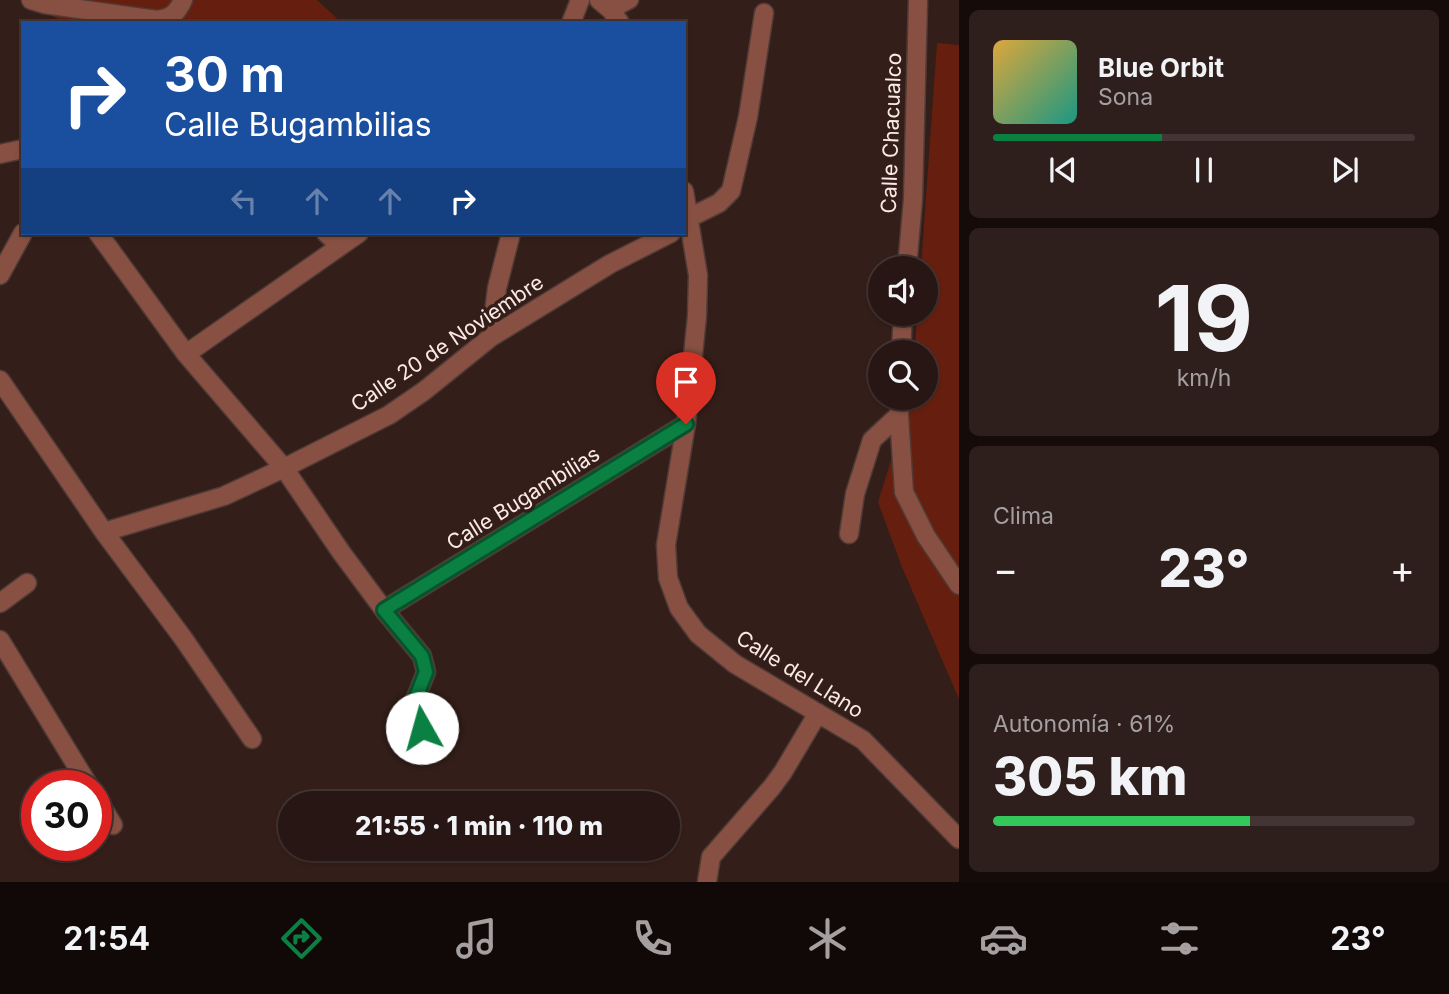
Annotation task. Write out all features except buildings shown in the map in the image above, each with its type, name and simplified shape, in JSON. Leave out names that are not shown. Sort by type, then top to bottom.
[{"type":"street","points":[[31,0],[157,20],[169,18],[178,11],[183,0]]},
{"type":"street","points":[[572,21],[580,0]]},
{"type":"street","name":"Calle Chacualco","points":[[908,256],[913,199],[918,0]]},
{"type":"street","points":[[687,221],[719,203],[731,191],[748,117],[764,13]]},
{"type":"street","points":[[0,154],[21,149]]},
{"type":"street","name":"Calle del Llano","points":[[687,221],[698,275],[697,316],[686,424],[666,545],[668,578],[679,608],[698,634],[735,664],[863,740],[959,839]]},
{"type":"street","points":[[0,275],[22,235]]},
{"type":"street","points":[[99,235],[186,354],[284,468],[341,552],[422,656],[426,672],[415,700],[416,712],[427,744]]},
{"type":"street","points":[[328,235],[340,246]]},
{"type":"street","points":[[186,354],[356,235]]},
{"type":"street","points":[[491,337],[497,288],[510,235]]},
{"type":"street","name":"Calle 20 de Noviembre","points":[[104,532],[224,496],[388,415],[424,391],[491,337],[610,264],[667,235]]},
{"type":"street","points":[[0,380],[104,532],[183,638],[252,739]]},
{"type":"street","points":[[849,534],[855,494],[872,440],[897,410]]},
{"type":"street","points":[[900,410],[904,492],[926,536],[959,585]]},
{"type":"street","name":"Calle Bugambilias","points":[[384,610],[686,424]]},
{"type":"street","points":[[0,603],[27,583]]},
{"type":"street","points":[[0,640],[79,770]]},
{"type":"street","points":[[707,882],[711,857],[772,787],[818,713]]},
{"type":"lane","points":[[610,11],[630,0]]},
{"type":"shaded area","points":[[21,0],[317,0],[340,21],[62,21]]},
{"type":"shaded area","points":[[937,43],[959,45],[959,699],[902,567],[878,502],[907,410],[938,410],[938,340],[916,340],[916,326],[938,326],[938,256],[922,256]]},
{"type":"route","points":[[422,728],[415,700],[426,672],[422,656],[384,610],[686,424]]}]
